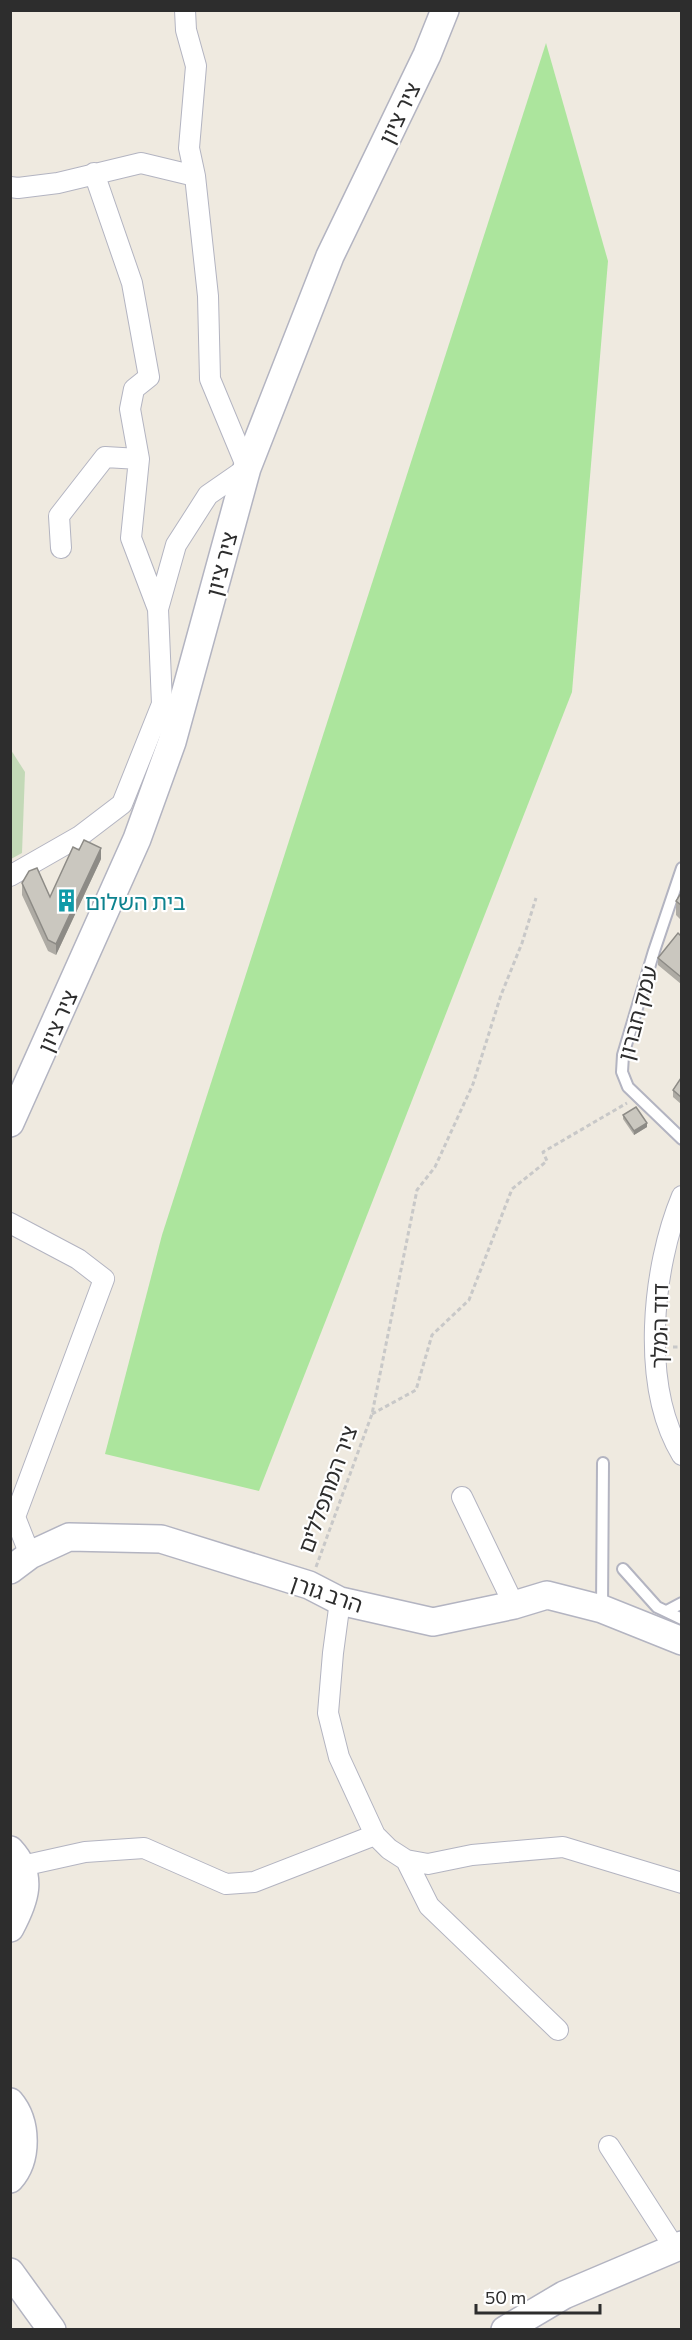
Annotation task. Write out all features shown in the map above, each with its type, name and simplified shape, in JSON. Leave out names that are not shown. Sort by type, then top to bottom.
[{"type":"street","points":[[10,876],[80,836],[122,804],[162,704],[158,609],[176,545],[208,495],[247,468],[210,379],[208,296],[195,176],[189,148],[196,66],[186,30],[185,10]]},
{"type":"street","name":"ציר ציון","points":[[10,1123],[137,839],[171,742],[247,468],[330,256],[427,55],[445,10]]},
{"type":"street","points":[[10,187],[58,183],[141,163],[195,176]]},
{"type":"street","points":[[94,173],[132,283],[149,377],[134,389],[130,409],[139,459],[131,538],[158,609]]},
{"type":"street","points":[[61,548],[59,516],[105,457],[139,459]]},
{"type":"street","name":"דוד המלך","points":[[681,1196],[674,1242],[656,1298],[657,1362],[663,1412],[681,1455]]},
{"type":"street","points":[[10,1223],[78,1259],[104,1279],[15,1517],[20,1563]]},
{"type":"street","points":[[462,1497],[514,1605]]},
{"type":"street","name":"הרב גורן","points":[[20,1563],[69,1537],[161,1539],[309,1585],[340,1601],[434,1622],[514,1605],[547,1595],[602,1609],[681,1641]]},
{"type":"street","points":[[340,1601],[328,1713],[339,1757],[375,1835],[389,1849],[406,1860],[428,1864],[472,1855],[563,1847],[681,1883]]},
{"type":"street","points":[[10,1928],[25,1896],[26,1886],[16,1858],[144,1848],[225,1884],[254,1882],[375,1835]]},
{"type":"street","points":[[406,1860],[429,1906],[558,2030]]},
{"type":"street","points":[[10,2102],[15,2107],[23,2130],[22,2154],[16,2172],[10,2179]]},
{"type":"street","points":[[505,2330],[564,2295],[678,2246],[609,2146]]},
{"type":"street","points":[[10,2272],[52,2330]]},
{"type":"lane","name":"עמק חברון","points":[[681,868],[623,1055],[622,1072],[628,1087],[681,1139]]},
{"type":"lane","points":[[602,1609],[603,1463]]},
{"type":"lane","points":[[623,1569],[650,1600],[681,1619]]},
{"type":"lane","points":[[667,1611],[681,1603]]},
{"type":"path","points":[[372,1414],[417,1190],[435,1167],[474,1084],[501,995],[522,944],[536,898]]},
{"type":"path","name":"ציר המתפללים","points":[[309,1585],[372,1414],[416,1390],[432,1335],[469,1300],[512,1190],[547,1161],[543,1152],[638,1097]]},
{"type":"green space","points":[[546,43],[608,261],[572,692],[259,1491],[105,1454],[162,1235]]},
{"type":"green space","points":[[11,750],[25,772],[22,853],[11,859]]},
{"type":"building","name":"בית השלום","points":[[84,840],[101,848],[56,944],[48,940],[22,883],[29,871],[37,868],[50,897],[73,847],[79,850]]},
{"type":"building","points":[[681,893],[681,905],[676,901]]},
{"type":"building","points":[[678,933],[681,936],[681,977],[658,958]]},
{"type":"building","points":[[681,1078],[681,1097],[673,1090]]},
{"type":"building","points":[[636,1107],[647,1123],[634,1131],[623,1115]]},
{"type":"place","name":"בית השלום","points":[[67,901]]}]
